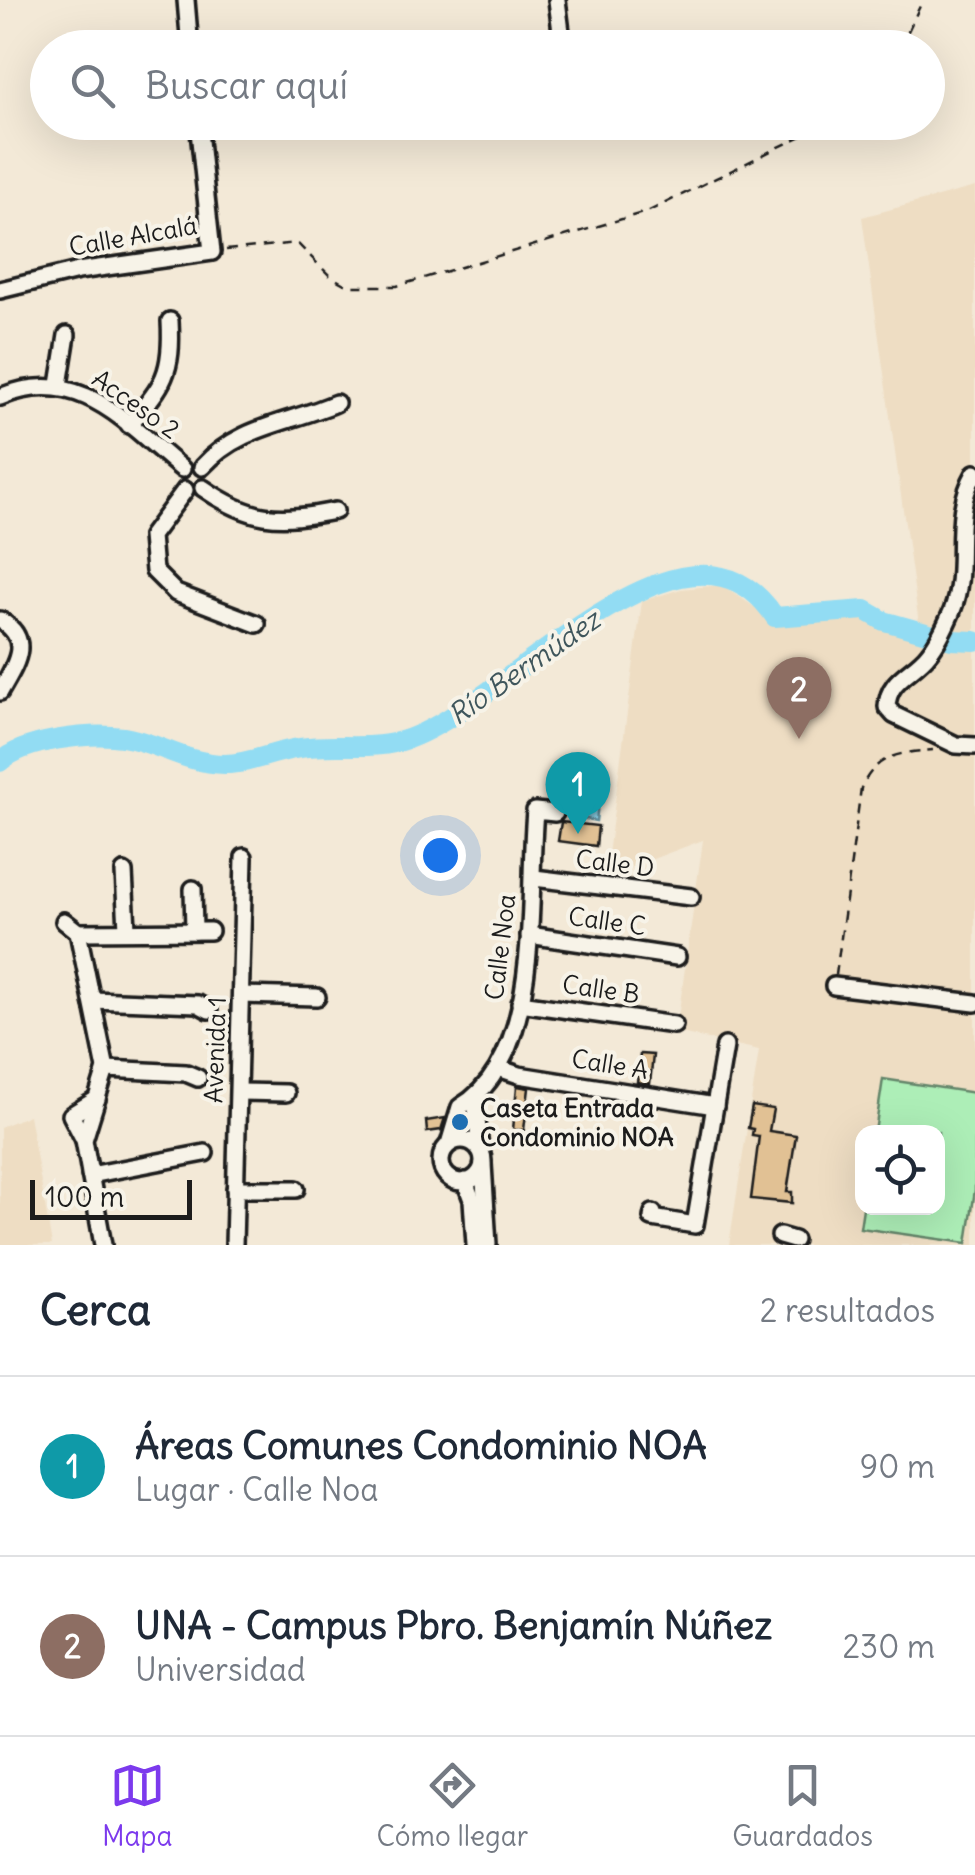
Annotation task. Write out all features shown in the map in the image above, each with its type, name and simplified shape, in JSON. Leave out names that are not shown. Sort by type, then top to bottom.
[{"type":"street","points":[[186,0],[188,30]]},
{"type":"street","points":[[557,0],[561,30]]},
{"type":"street","name":"Calle Alcalá","points":[[0,290],[78,271],[212,252],[200,140]]},
{"type":"street","points":[[129,426],[166,380],[171,365],[170,321]]},
{"type":"street","points":[[58,385],[68,335]]},
{"type":"street","name":"Acceso 2","points":[[0,397],[58,385],[99,402],[182,469]]},
{"type":"street","points":[[202,467],[221,446],[241,434],[336,403]]},
{"type":"street","points":[[185,490],[178,478],[182,469],[190,464],[202,467]]},
{"type":"street","points":[[202,467],[208,480],[204,488]]},
{"type":"street","points":[[975,473],[962,497],[958,587],[951,614],[928,654],[893,684],[887,707],[894,715],[956,746],[975,746]]},
{"type":"street","points":[[257,624],[176,593],[154,572],[151,536],[185,490],[204,488],[252,516],[276,519],[335,512]]},
{"type":"street","points":[[0,620],[18,634],[21,645],[0,692]]},
{"type":"street","name":"Calle Noa","points":[[449,1144],[460,1107],[476,1100],[498,1068],[520,1002],[534,878],[535,811],[555,813]]},
{"type":"street","name":"Avenida 1","points":[[234,1245],[244,857]]},
{"type":"street","points":[[124,872],[128,929]]},
{"type":"street","name":"Calle D","points":[[534,878],[691,897]]},
{"type":"street","points":[[78,932],[202,931],[194,889]]},
{"type":"street","points":[[64,921],[78,932],[106,1069],[102,1095],[87,1120],[84,1140],[103,1245]]},
{"type":"street","name":"Calle C","points":[[529,935],[678,957]]},
{"type":"street","points":[[834,986],[975,1003]]},
{"type":"street","points":[[242,995],[318,996]]},
{"type":"street","points":[[92,1000],[198,1004],[209,1010]]},
{"type":"street","name":"Calle B","points":[[520,1002],[674,1025]]},
{"type":"street","points":[[653,1213],[652,1218],[695,1225],[720,1054]]},
{"type":"street","name":"Calle A","points":[[498,1068],[715,1106]]},
{"type":"street","name":"Avenida 1","points":[[106,1069],[186,1072],[198,1078]]},
{"type":"street","points":[[238,1092],[286,1093]]},
{"type":"street","points":[[476,1100],[488,1245]]},
{"type":"street","points":[[462,1140],[481,1156],[477,1175],[465,1181],[452,1179],[443,1169],[442,1155],[449,1144],[462,1140]]},
{"type":"street","points":[[90,1175],[205,1154]]},
{"type":"street","points":[[465,1181],[472,1200],[474,1245]]},
{"type":"street","points":[[235,1190],[296,1189]]},
{"type":"path","points":[[909,30],[920,6]]},
{"type":"path","points":[[212,252],[297,243],[330,276],[348,286],[397,286],[649,212],[794,140]]},
{"type":"path","points":[[834,986],[861,788],[868,773],[891,754],[956,746]]},
{"type":"shaded area","points":[[975,187],[975,1245],[729,1245],[759,1050],[676,1032],[703,840],[605,877],[642,601],[681,589],[722,585],[775,621],[845,612],[863,615],[883,629],[921,638],[862,217]]},
{"type":"shaded area","points":[[29,1115],[52,1245],[0,1245],[0,1127]]},
{"type":"green space","points":[[883,1079],[975,1093],[975,1190],[967,1243],[860,1228],[862,1215],[945,1215],[945,1125],[876,1125]]},
{"type":"water","points":[[555,779],[600,788],[596,821],[576,817],[578,795],[554,790]]},
{"type":"building","points":[[561,822],[598,826],[596,846],[558,841]]},
{"type":"building","points":[[640,1054],[653,1055],[650,1084],[637,1082]]},
{"type":"building","points":[[517,1086],[529,1088],[524,1130],[513,1130]]},
{"type":"building","points":[[752,1106],[773,1109],[769,1131],[796,1135],[787,1192],[792,1192],[792,1203],[751,1199],[759,1136],[752,1135],[753,1129],[748,1128]]},
{"type":"building","points":[[445,1118],[441,1130],[427,1132],[426,1121]]},
{"type":"waterway","name":"Río Bermúdez","points":[[0,762],[41,743],[93,736],[136,740],[196,760],[225,764],[300,748],[398,742],[439,724],[590,619],[642,590],[692,575],[737,582],[775,617],[865,610],[884,621],[951,640],[975,641]]},
{"type":"place","name":"UNA - Campus Pbro. Benjamín Núñez","points":[[799,739]]},
{"type":"place","name":"Áreas Comunes Condominio NOA","points":[[578,834]]},
{"type":"place","name":"Caseta Entrada Condominio NOA","points":[[460,1122]]}]
